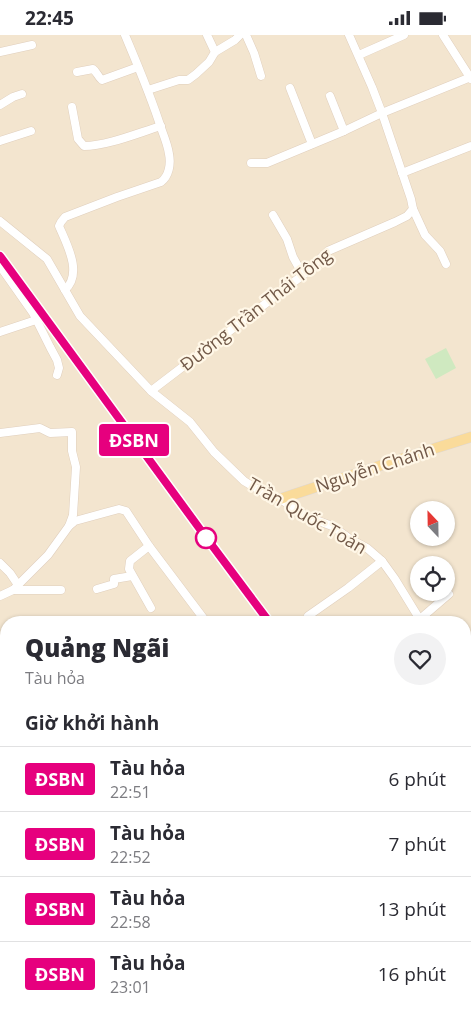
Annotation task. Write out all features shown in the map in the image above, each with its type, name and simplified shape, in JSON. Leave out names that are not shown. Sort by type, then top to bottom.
[{"type":"main road","name":"Nguyễn Chánh","points":[[280,499],[471,437]]},
{"type":"street","points":[[65,290],[69,286],[74,272],[72,257],[59,226],[65,217],[126,193],[161,182],[166,178],[168,170],[169,154],[161,126],[125,35]]},
{"type":"street","points":[[207,35],[215,52]]},
{"type":"street","points":[[148,90],[179,80],[188,80],[209,62],[215,52],[240,35]]},
{"type":"street","points":[[246,35],[261,75]]},
{"type":"street","points":[[349,35],[382,113],[413,209],[425,235],[440,251],[446,264]]},
{"type":"street","points":[[359,55],[404,35]]},
{"type":"street","points":[[251,163],[267,163],[471,77],[442,35]]},
{"type":"street","points":[[0,52],[32,45]]},
{"type":"street","points":[[77,72],[93,69],[102,80],[138,67]]},
{"type":"street","points":[[290,88],[312,144]]},
{"type":"street","points":[[0,105],[22,94]]},
{"type":"street","points":[[330,97],[344,131]]},
{"type":"street","points":[[72,107],[78,139],[84,146],[110,142],[161,126]]},
{"type":"street","points":[[0,141],[31,131]]},
{"type":"street","points":[[402,173],[471,146]]},
{"type":"street","name":"Đường Trần Thái Tông","points":[[151,391],[303,275],[328,251],[395,222],[407,216],[413,209]]},
{"type":"street","points":[[274,215],[303,275]]},
{"type":"street","name":"Trần Quốc Toản","points":[[0,221],[47,259],[80,316],[151,391],[190,422],[214,452],[244,481],[280,499],[308,517],[332,526],[367,548],[382,561],[418,616]]},
{"type":"street","points":[[0,266],[33,313],[57,360],[59,368],[57,375]]},
{"type":"street","points":[[0,332],[36,320]]},
{"type":"street","points":[[0,433],[40,428],[50,433],[72,432],[72,451],[76,467],[73,515],[69,526]]},
{"type":"street","points":[[0,595],[16,587],[48,555],[69,526],[75,521],[119,509],[126,511],[149,546],[202,616]]},
{"type":"street","points":[[149,546],[130,561],[128,569],[151,608]]},
{"type":"street","points":[[308,616],[382,561]]},
{"type":"street","points":[[0,563],[10,573],[16,587]]},
{"type":"street","points":[[97,589],[114,584],[114,579],[132,576]]},
{"type":"street","points":[[16,587],[61,590]]},
{"type":"street","points":[[426,616],[441,601]]},
{"type":"shaded area","points":[[0,35],[471,35],[471,616],[0,616]]},
{"type":"green space","points":[[446,348],[456,368],[436,379],[425,359]]},
{"type":"railway","points":[[0,256],[265,616]]},
{"type":"train","name":"ĐSBN","points":[[0,256],[265,616]]}]
